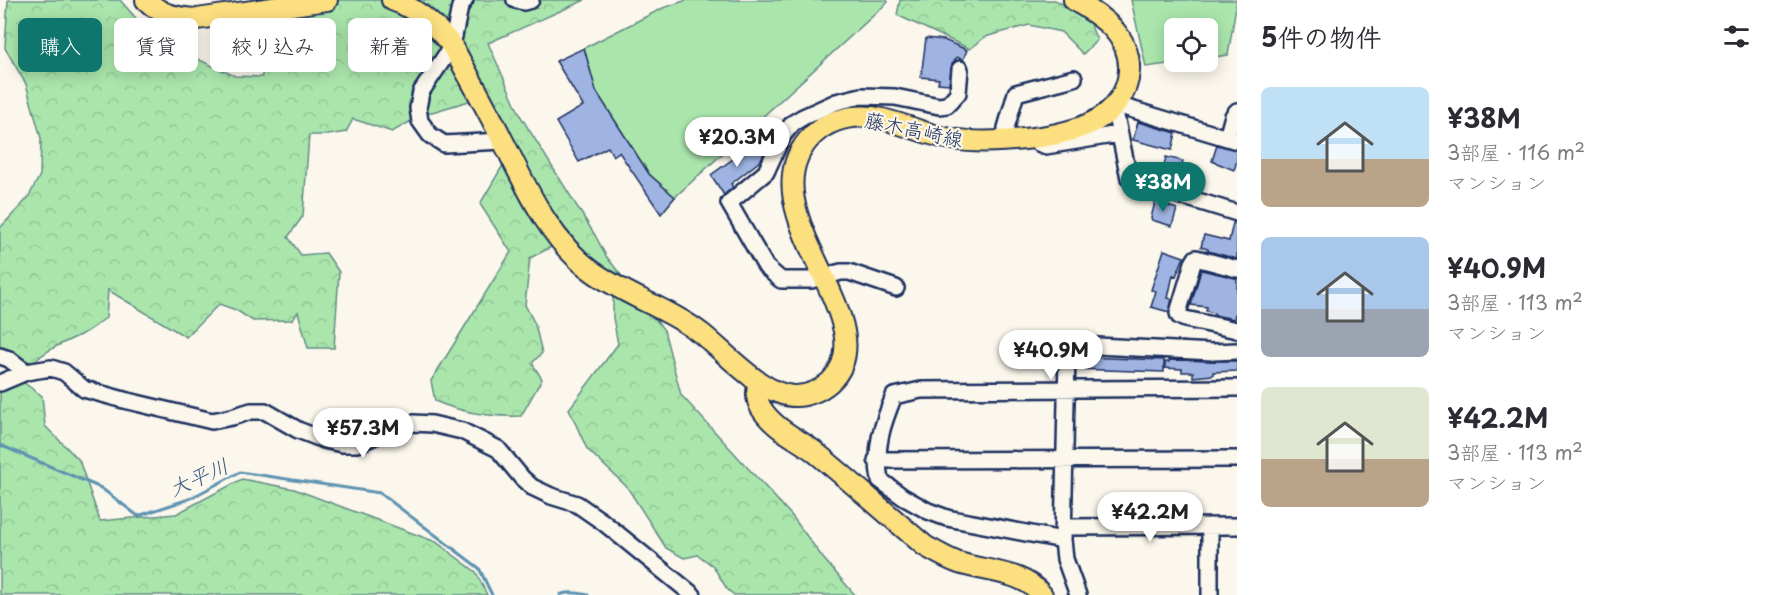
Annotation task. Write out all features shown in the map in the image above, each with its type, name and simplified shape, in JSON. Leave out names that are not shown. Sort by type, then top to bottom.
[{"type":"main road","points":[[146,0],[163,14],[177,18],[207,18],[327,0]]},
{"type":"main road","name":"藤木高崎線","points":[[392,0],[429,20],[452,46],[553,233],[579,261],[593,272],[687,323],[759,382],[778,393],[794,397],[806,395],[828,384],[841,368],[845,353],[843,323],[801,224],[794,195],[795,164],[816,121],[872,117],[954,140],[976,142],[1032,138],[1070,130],[1090,124],[1114,106]]},
{"type":"main road","points":[[1074,0],[1106,21],[1117,33],[1125,47],[1129,70],[1123,93],[1114,106]]},
{"type":"main road","points":[[759,382],[756,392],[757,399],[774,424],[817,454],[925,546],[960,563],[1029,582],[1042,595]]},
{"type":"street","points":[[465,0],[460,7],[452,46],[421,92],[418,108],[420,121],[430,135],[444,144],[503,141]]},
{"type":"street","points":[[514,0],[524,2],[531,0]]},
{"type":"street","points":[[896,288],[849,272],[811,280],[781,280],[769,271],[729,203],[766,172],[783,135],[793,123],[816,121],[836,102],[872,96],[895,97],[939,106],[947,105],[958,93],[960,69]]},
{"type":"street","points":[[1006,140],[1006,128],[1016,93],[1074,78]]},
{"type":"street","points":[[1237,111],[1233,116],[1232,140],[1114,106],[1129,178],[1237,213]]},
{"type":"street","points":[[1032,138],[1046,146],[1119,134]]},
{"type":"street","points":[[1237,269],[1196,258],[1178,314],[1185,320],[1237,330]]},
{"type":"street","points":[[1078,595],[1065,559],[1063,534],[1067,355],[1078,345],[1213,352],[1237,351]]},
{"type":"street","points":[[0,356],[9,359],[26,372]]},
{"type":"street","points":[[0,383],[26,372],[51,368],[64,372],[84,389],[124,400],[212,421],[251,411],[265,411],[298,430],[342,444],[357,444],[396,427],[414,423],[432,424],[462,431],[498,449],[532,487],[577,504],[603,522],[693,595]]},
{"type":"street","points":[[1237,388],[921,390],[894,396],[876,460],[880,480],[928,511],[947,518],[1063,534],[1237,526]]},
{"type":"street","points":[[876,460],[1237,459]]},
{"type":"street","points":[[1210,526],[1210,595]]},
{"type":"green space","points":[[8,0],[120,0],[136,18],[114,18],[114,72],[198,72],[198,59],[210,65],[210,72],[226,72],[235,76],[262,77],[262,72],[336,72],[336,18],[261,18],[261,0],[585,0],[488,43],[521,117],[606,256],[664,330],[681,395],[792,516],[823,558],[855,595],[734,595],[727,589],[713,566],[698,555],[684,558],[666,548],[627,487],[587,449],[569,409],[618,344],[613,318],[613,279],[565,240],[530,258],[525,305],[535,324],[542,353],[532,363],[542,379],[521,416],[477,413],[456,409],[435,401],[431,381],[511,252],[480,204],[512,150],[487,90],[469,101],[422,115],[392,132],[353,119],[346,132],[309,135],[303,216],[288,237],[301,255],[326,253],[339,272],[334,348],[308,348],[298,312],[292,320],[253,321],[236,310],[219,304],[186,337],[108,290],[106,318],[86,332],[39,357],[33,363],[0,350],[0,228],[28,198],[40,175],[41,138],[26,84],[19,72],[102,72],[102,18],[18,18],[18,70],[5,48]]},
{"type":"green space","points":[[687,0],[887,0],[888,2],[675,197],[649,174],[596,91],[584,48],[663,8]]},
{"type":"green space","points":[[900,0],[1055,0],[1087,17],[1097,40],[1083,54],[1061,32],[1029,25],[985,37],[970,49],[897,15]]},
{"type":"green space","points":[[1131,0],[1237,0],[1228,55],[1218,56],[1218,18],[1164,18],[1164,64],[1146,67]]},
{"type":"green space","points":[[23,382],[42,396],[45,426],[79,460],[100,521],[176,514],[242,479],[294,489],[436,542],[476,572],[487,595],[0,595],[0,388]]},
{"type":"building","points":[[926,38],[944,40],[967,50],[963,60],[957,57],[952,64],[949,84],[938,83],[939,79],[921,77]]},
{"type":"building","points":[[584,48],[596,91],[649,174],[675,197],[661,214],[619,152],[613,156],[608,147],[579,162],[556,122],[583,106],[556,61]]},
{"type":"building","points":[[1138,122],[1176,133],[1172,150],[1133,140]]},
{"type":"building","points":[[755,143],[764,154],[760,161],[731,184],[733,187],[724,195],[711,175]]},
{"type":"building","points":[[1217,145],[1237,150],[1234,170],[1212,161]]},
{"type":"building","points":[[1166,157],[1183,161],[1179,175],[1163,170]]},
{"type":"building","points":[[1156,198],[1167,202],[1165,205],[1177,209],[1172,226],[1152,220]]},
{"type":"building","points":[[1233,223],[1237,223],[1237,259],[1201,247],[1204,235],[1229,241]]},
{"type":"building","points":[[1164,250],[1184,257],[1176,276],[1173,275],[1168,298],[1172,299],[1169,312],[1151,307],[1156,291],[1151,290]]},
{"type":"building","points":[[1201,270],[1237,278],[1237,314],[1234,319],[1214,315],[1206,311],[1207,307],[1191,305]]},
{"type":"building","points":[[1080,357],[1164,360],[1164,372],[1076,369],[1077,360]]},
{"type":"building","points":[[1169,360],[1237,361],[1237,371],[1213,372],[1213,375],[1193,377],[1193,372],[1165,368],[1165,362]]},
{"type":"waterway","name":"大平川","points":[[0,445],[101,488],[138,516],[189,499],[240,472],[380,493],[479,568],[492,595]]},
{"type":"waterway","name":"大平川","points":[[560,595],[570,593],[588,595]]}]
